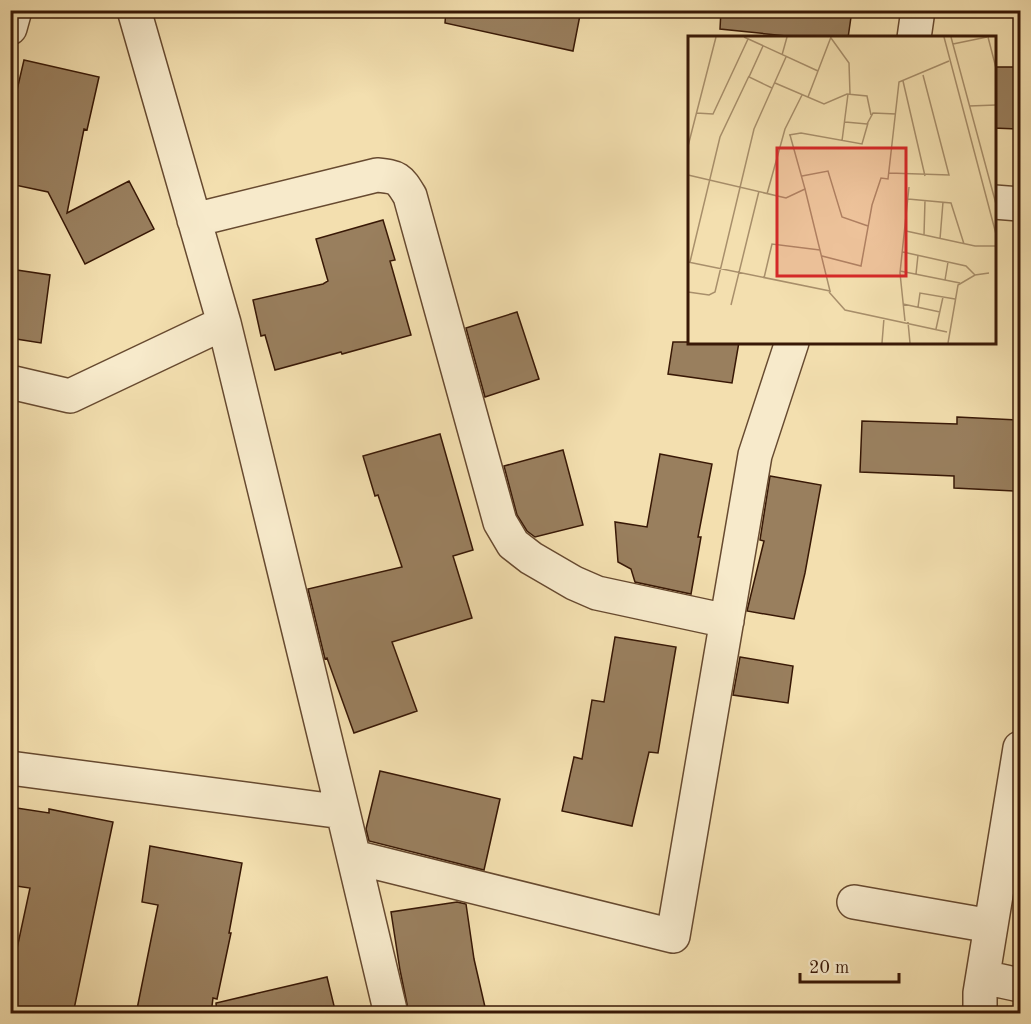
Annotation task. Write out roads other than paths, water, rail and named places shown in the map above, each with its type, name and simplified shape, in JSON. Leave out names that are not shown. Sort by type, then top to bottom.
[{"type":"street","points":[[10,28],[15,10]]},
{"type":"street","points":[[134,10],[224,323],[391,1014]]},
{"type":"street","points":[[914,36],[918,10]]},
{"type":"street","points":[[194,219],[377,175],[392,177],[402,183],[410,196],[500,522],[513,544],[531,558],[574,583],[597,593],[727,621]]},
{"type":"street","points":[[995,202],[1020,204]]},
{"type":"street","points":[[10,382],[70,396],[224,323]]},
{"type":"street","points":[[354,857],[672,936],[755,455],[791,344]]},
{"type":"street","points":[[980,1014],[980,993],[991,926],[1014,826],[1020,748]]},
{"type":"street","points":[[10,768],[343,812]]},
{"type":"street","points":[[854,902],[991,926]]},
{"type":"street","points":[[983,977],[1020,986]]}]
